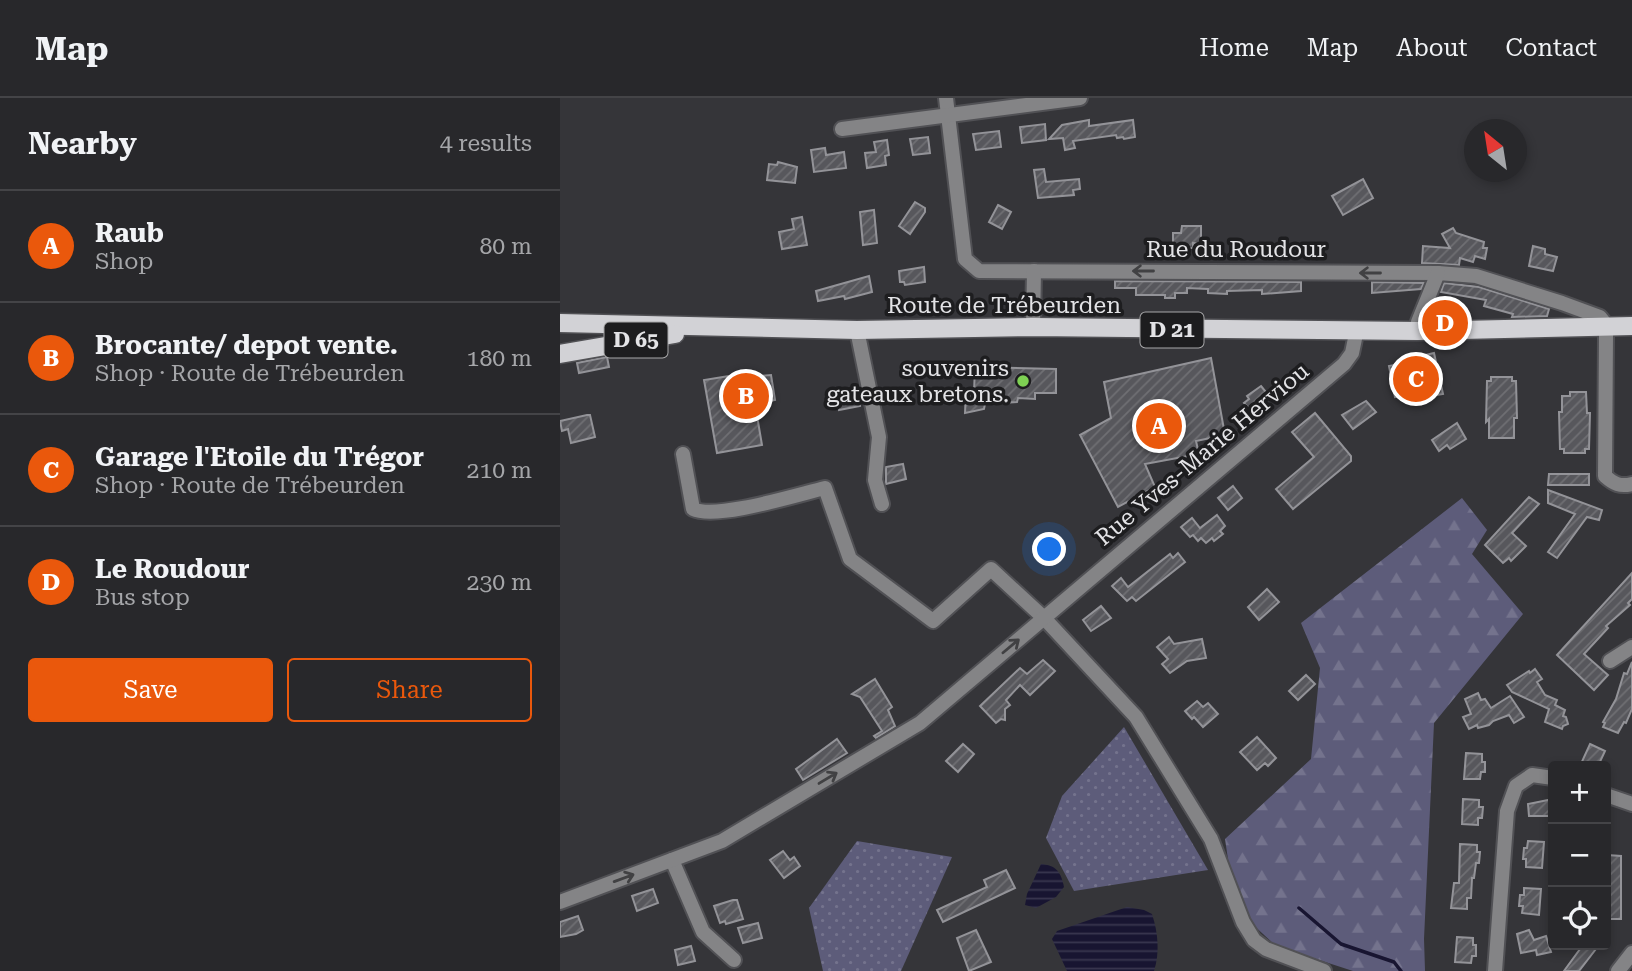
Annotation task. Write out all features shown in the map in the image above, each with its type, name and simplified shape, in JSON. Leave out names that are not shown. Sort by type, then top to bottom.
[{"type":"main road","name":"Route de Trébeurden","points":[[560,323],[857,330],[1033,327],[1418,331],[1632,326]]},
{"type":"main road","name":"Route de Trébeurden","points":[[560,354],[713,327]]},
{"type":"street","name":"Rue du Roudour","points":[[946,98],[965,259],[979,271],[1438,273],[1476,276],[1601,317],[1608,327]]},
{"type":"street","points":[[842,129],[1080,98]]},
{"type":"street","points":[[1033,327],[1034,271]]},
{"type":"street","points":[[1418,331],[1418,322],[1438,273]]},
{"type":"street","points":[[1608,327],[1605,476],[1613,484],[1632,484]]},
{"type":"street","name":"Rue Yves-Marie Herviou","points":[[560,902],[722,841],[920,723],[1344,364],[1352,353],[1357,329]]},
{"type":"street","points":[[857,330],[879,437],[875,480],[882,504]]},
{"type":"street","points":[[683,454],[693,509],[701,513],[723,512],[825,488],[850,559],[933,621],[991,569],[1044,618],[1136,717],[1211,839],[1243,922],[1254,940],[1266,948],[1324,971]]},
{"type":"street","points":[[1610,661],[1632,647]]},
{"type":"street","points":[[1495,971],[1507,811],[1516,786],[1532,775],[1548,777]]},
{"type":"street","points":[[1611,797],[1632,804]]},
{"type":"street","points":[[672,860],[703,932],[734,960]]},
{"type":"street","points":[[1618,971],[1632,953]]},
{"type":"green space","points":[[1462,498],[1487,530],[1472,554],[1523,614],[1434,723],[1424,939],[1425,971],[1353,971],[1276,946],[1250,922],[1229,866],[1225,839],[1311,759],[1320,668],[1301,623]]},
{"type":"green space","points":[[1124,727],[1208,870],[1074,891],[1046,838],[1062,796]]},
{"type":"green space","points":[[857,841],[952,857],[901,971],[823,971],[809,908]]},
{"type":"shaded area","points":[[1041,864],[1057,870],[1064,887],[1056,897],[1036,908],[1025,905],[1027,894]]},
{"type":"shaded area","points":[[1127,907],[1152,914],[1158,942],[1154,971],[1067,971],[1052,939],[1057,931]]},
{"type":"building","points":[[1089,120],[1089,126],[1133,120],[1135,137],[1124,139],[1117,138],[1116,135],[1073,141],[1075,148],[1065,150],[1063,138],[1049,139],[1062,125]]},
{"type":"building","points":[[1045,124],[1046,140],[1022,143],[1020,127]]},
{"type":"building","points":[[999,131],[1001,147],[976,150],[973,134]]},
{"type":"building","points":[[928,137],[930,153],[913,155],[910,139]]},
{"type":"building","points":[[887,140],[889,155],[885,156],[886,165],[867,168],[865,153],[876,152],[874,142]]},
{"type":"building","points":[[825,148],[826,155],[844,152],[846,168],[814,172],[811,150]]},
{"type":"building","points":[[778,162],[797,167],[795,183],[767,180],[769,164],[777,165]]},
{"type":"building","points":[[1044,169],[1046,182],[1079,179],[1080,189],[1073,190],[1074,195],[1038,198],[1034,170]]},
{"type":"building","points":[[1363,179],[1373,198],[1343,215],[1332,196]]},
{"type":"building","points":[[915,202],[925,208],[925,212],[910,234],[899,226]]},
{"type":"building","points":[[998,205],[1011,212],[1002,229],[989,222]]},
{"type":"building","points":[[874,210],[877,243],[863,245],[860,212]]},
{"type":"building","points":[[802,217],[807,245],[782,249],[779,232],[794,229],[792,219]]},
{"type":"building","points":[[1182,226],[1201,226],[1201,244],[1193,243],[1193,248],[1185,248],[1185,252],[1173,252],[1173,233],[1181,233]]},
{"type":"building","points":[[1453,228],[1456,233],[1484,242],[1483,248],[1487,248],[1485,259],[1475,256],[1473,262],[1460,258],[1459,265],[1422,263],[1423,246],[1450,248],[1442,234]]},
{"type":"building","points":[[1533,246],[1545,249],[1545,254],[1557,257],[1553,271],[1529,266]]},
{"type":"building","points":[[924,267],[925,282],[905,285],[900,282],[899,271]]},
{"type":"building","points":[[869,276],[872,292],[845,299],[844,296],[818,301],[816,291]]},
{"type":"building","points":[[1115,281],[1301,282],[1301,291],[1262,294],[1262,290],[1227,291],[1227,294],[1208,293],[1208,289],[1187,288],[1187,293],[1175,293],[1175,298],[1165,298],[1165,295],[1136,295],[1136,288],[1115,288]]},
{"type":"building","points":[[1372,282],[1424,283],[1421,289],[1372,293]]},
{"type":"building","points":[[1444,283],[1479,287],[1549,309],[1547,316],[1512,317],[1513,314],[1484,306],[1486,300],[1441,292]]},
{"type":"building","points":[[1434,353],[1443,394],[1419,398],[1418,393],[1395,397],[1389,366]]},
{"type":"building","points":[[607,357],[609,367],[579,373],[577,363]]},
{"type":"building","points":[[1211,358],[1225,435],[1196,441],[1199,454],[1145,464],[1155,487],[1118,507],[1080,435],[1111,418],[1104,382]]},
{"type":"building","points":[[975,367],[1056,369],[1056,393],[1035,393],[1035,399],[1018,398],[1017,402],[985,404],[984,409],[965,413],[966,391],[974,392]]},
{"type":"building","points":[[748,373],[749,377],[771,375],[775,400],[760,403],[762,409],[756,410],[762,445],[717,453],[704,380]]},
{"type":"building","points":[[1491,377],[1512,377],[1512,381],[1516,381],[1517,418],[1514,418],[1514,438],[1489,438],[1489,419],[1486,422],[1487,381],[1491,381]]},
{"type":"building","points":[[1261,386],[1270,397],[1257,408],[1255,406],[1250,410],[1244,403],[1249,399],[1247,396]]},
{"type":"building","points":[[858,392],[860,406],[839,410],[837,395]]},
{"type":"building","points":[[1570,392],[1586,392],[1587,413],[1590,413],[1589,449],[1585,449],[1585,453],[1564,453],[1564,449],[1560,449],[1559,412],[1562,412],[1562,396],[1570,396]]},
{"type":"building","points":[[1366,401],[1376,412],[1353,429],[1342,415]]},
{"type":"building","points":[[1315,413],[1351,456],[1351,461],[1293,509],[1276,489],[1314,457],[1292,432]]},
{"type":"building","points":[[590,415],[595,437],[571,443],[568,429],[562,431],[560,421]]},
{"type":"building","points":[[1457,423],[1466,439],[1450,449],[1447,445],[1439,451],[1432,440]]},
{"type":"building","points":[[903,464],[906,479],[886,484],[886,467]]},
{"type":"building","points":[[1549,474],[1589,474],[1589,485],[1548,485]]},
{"type":"building","points":[[1233,486],[1242,498],[1228,510],[1218,498]]},
{"type":"building","points":[[1548,490],[1602,510],[1599,520],[1587,517],[1557,558],[1548,552],[1575,514],[1548,503]]},
{"type":"building","points":[[1529,497],[1539,504],[1512,533],[1526,546],[1511,561],[1509,558],[1503,563],[1485,545]]},
{"type":"building","points":[[1217,515],[1225,526],[1220,531],[1223,534],[1214,541],[1212,538],[1206,543],[1201,538],[1198,541],[1181,527],[1192,518],[1200,528]]},
{"type":"building","points":[[1178,553],[1185,562],[1136,601],[1132,597],[1127,601],[1112,586],[1121,578],[1128,587],[1170,554],[1173,558]]},
{"type":"building","points":[[1632,573],[1632,599],[1628,603],[1630,605],[1606,626],[1608,628],[1584,654],[1608,675],[1594,690],[1557,655]]},
{"type":"building","points":[[1267,589],[1279,602],[1259,620],[1248,607]]},
{"type":"building","points":[[1101,606],[1111,618],[1091,631],[1083,620]]},
{"type":"building","points":[[1169,637],[1174,644],[1202,639],[1206,658],[1187,661],[1170,673],[1162,664],[1168,659],[1157,647]]},
{"type":"building","points":[[1043,660],[1055,671],[1030,695],[1020,685],[1006,700],[1010,705],[1005,709],[1005,720],[1001,719],[996,723],[980,706],[1020,668],[1027,674]]},
{"type":"building","points":[[1632,662],[1632,709],[1618,733],[1603,727],[1603,722],[1616,699],[1624,673],[1627,674]]},
{"type":"building","points":[[1535,669],[1542,679],[1537,682],[1545,695],[1557,700],[1555,705],[1565,710],[1563,716],[1568,724],[1562,729],[1545,722],[1549,709],[1512,692],[1507,685]]},
{"type":"building","points":[[1306,675],[1315,684],[1298,700],[1289,691]]},
{"type":"building","points":[[875,679],[892,707],[888,710],[895,726],[876,738],[874,736],[882,731],[860,697],[852,694]]},
{"type":"building","points":[[1478,693],[1481,700],[1485,699],[1491,708],[1510,696],[1524,717],[1514,723],[1509,715],[1489,725],[1478,728],[1477,725],[1469,729],[1463,717],[1471,714],[1465,699]]},
{"type":"building","points":[[1197,701],[1203,707],[1208,703],[1218,714],[1203,727],[1185,711]]},
{"type":"building","points":[[1257,737],[1276,758],[1268,766],[1265,763],[1257,770],[1240,752]]},
{"type":"building","points":[[837,739],[847,753],[803,780],[796,769]]},
{"type":"building","points":[[963,744],[974,754],[958,772],[946,761]]},
{"type":"building","points":[[1590,744],[1605,751],[1600,761],[1582,761]]},
{"type":"building","points":[[1466,753],[1482,754],[1485,772],[1481,772],[1480,779],[1464,779]]},
{"type":"building","points":[[1463,799],[1479,800],[1479,807],[1483,807],[1478,825],[1462,824]]},
{"type":"building","points":[[1548,800],[1548,816],[1529,816],[1528,804]]},
{"type":"building","points":[[1528,841],[1544,842],[1542,868],[1526,867],[1526,859],[1523,859]]},
{"type":"building","points":[[1460,844],[1477,845],[1477,852],[1480,852],[1479,863],[1476,863],[1472,878],[1471,898],[1467,898],[1467,909],[1451,908],[1454,883],[1459,883]]},
{"type":"building","points":[[783,851],[790,860],[794,857],[800,866],[784,878],[770,860]]},
{"type":"building","points":[[1611,855],[1621,856],[1621,919],[1611,919]]},
{"type":"building","points":[[1006,870],[1015,888],[943,922],[937,910],[987,887],[984,880]]},
{"type":"building","points":[[1524,888],[1541,889],[1539,915],[1522,913],[1523,906],[1519,906]]},
{"type":"building","points":[[653,889],[658,903],[637,911],[632,896]]},
{"type":"building","points":[[737,900],[743,919],[720,923],[714,906]]},
{"type":"building","points":[[578,916],[583,930],[560,937],[560,922]]},
{"type":"building","points":[[758,923],[762,938],[743,943],[738,928]]},
{"type":"building","points":[[976,930],[991,962],[969,971],[957,938]]},
{"type":"building","points":[[1529,930],[1534,940],[1546,936],[1548,950],[1551,952],[1537,955],[1536,950],[1521,953],[1517,934]]},
{"type":"building","points":[[1457,937],[1473,938],[1476,956],[1472,956],[1471,963],[1455,962]]},
{"type":"building","points":[[691,946],[695,961],[678,965],[675,950]]},
{"type":"building","points":[[1579,950],[1595,950],[1579,971],[1564,971]]},
{"type":"waterway","points":[[1299,908],[1341,944],[1394,962],[1401,971]]},
{"type":"place","name":"Le Roudour","points":[[1445,323]]},
{"type":"place","name":"Garage l'Etoile du Trégor","points":[[1416,379]]},
{"type":"place","name":"souvenirs gateaux bretons.","points":[[1023,381]]},
{"type":"place","name":"Brocante/ depot vente.","points":[[746,396]]},
{"type":"place","name":"Raub","points":[[1159,426]]}]
